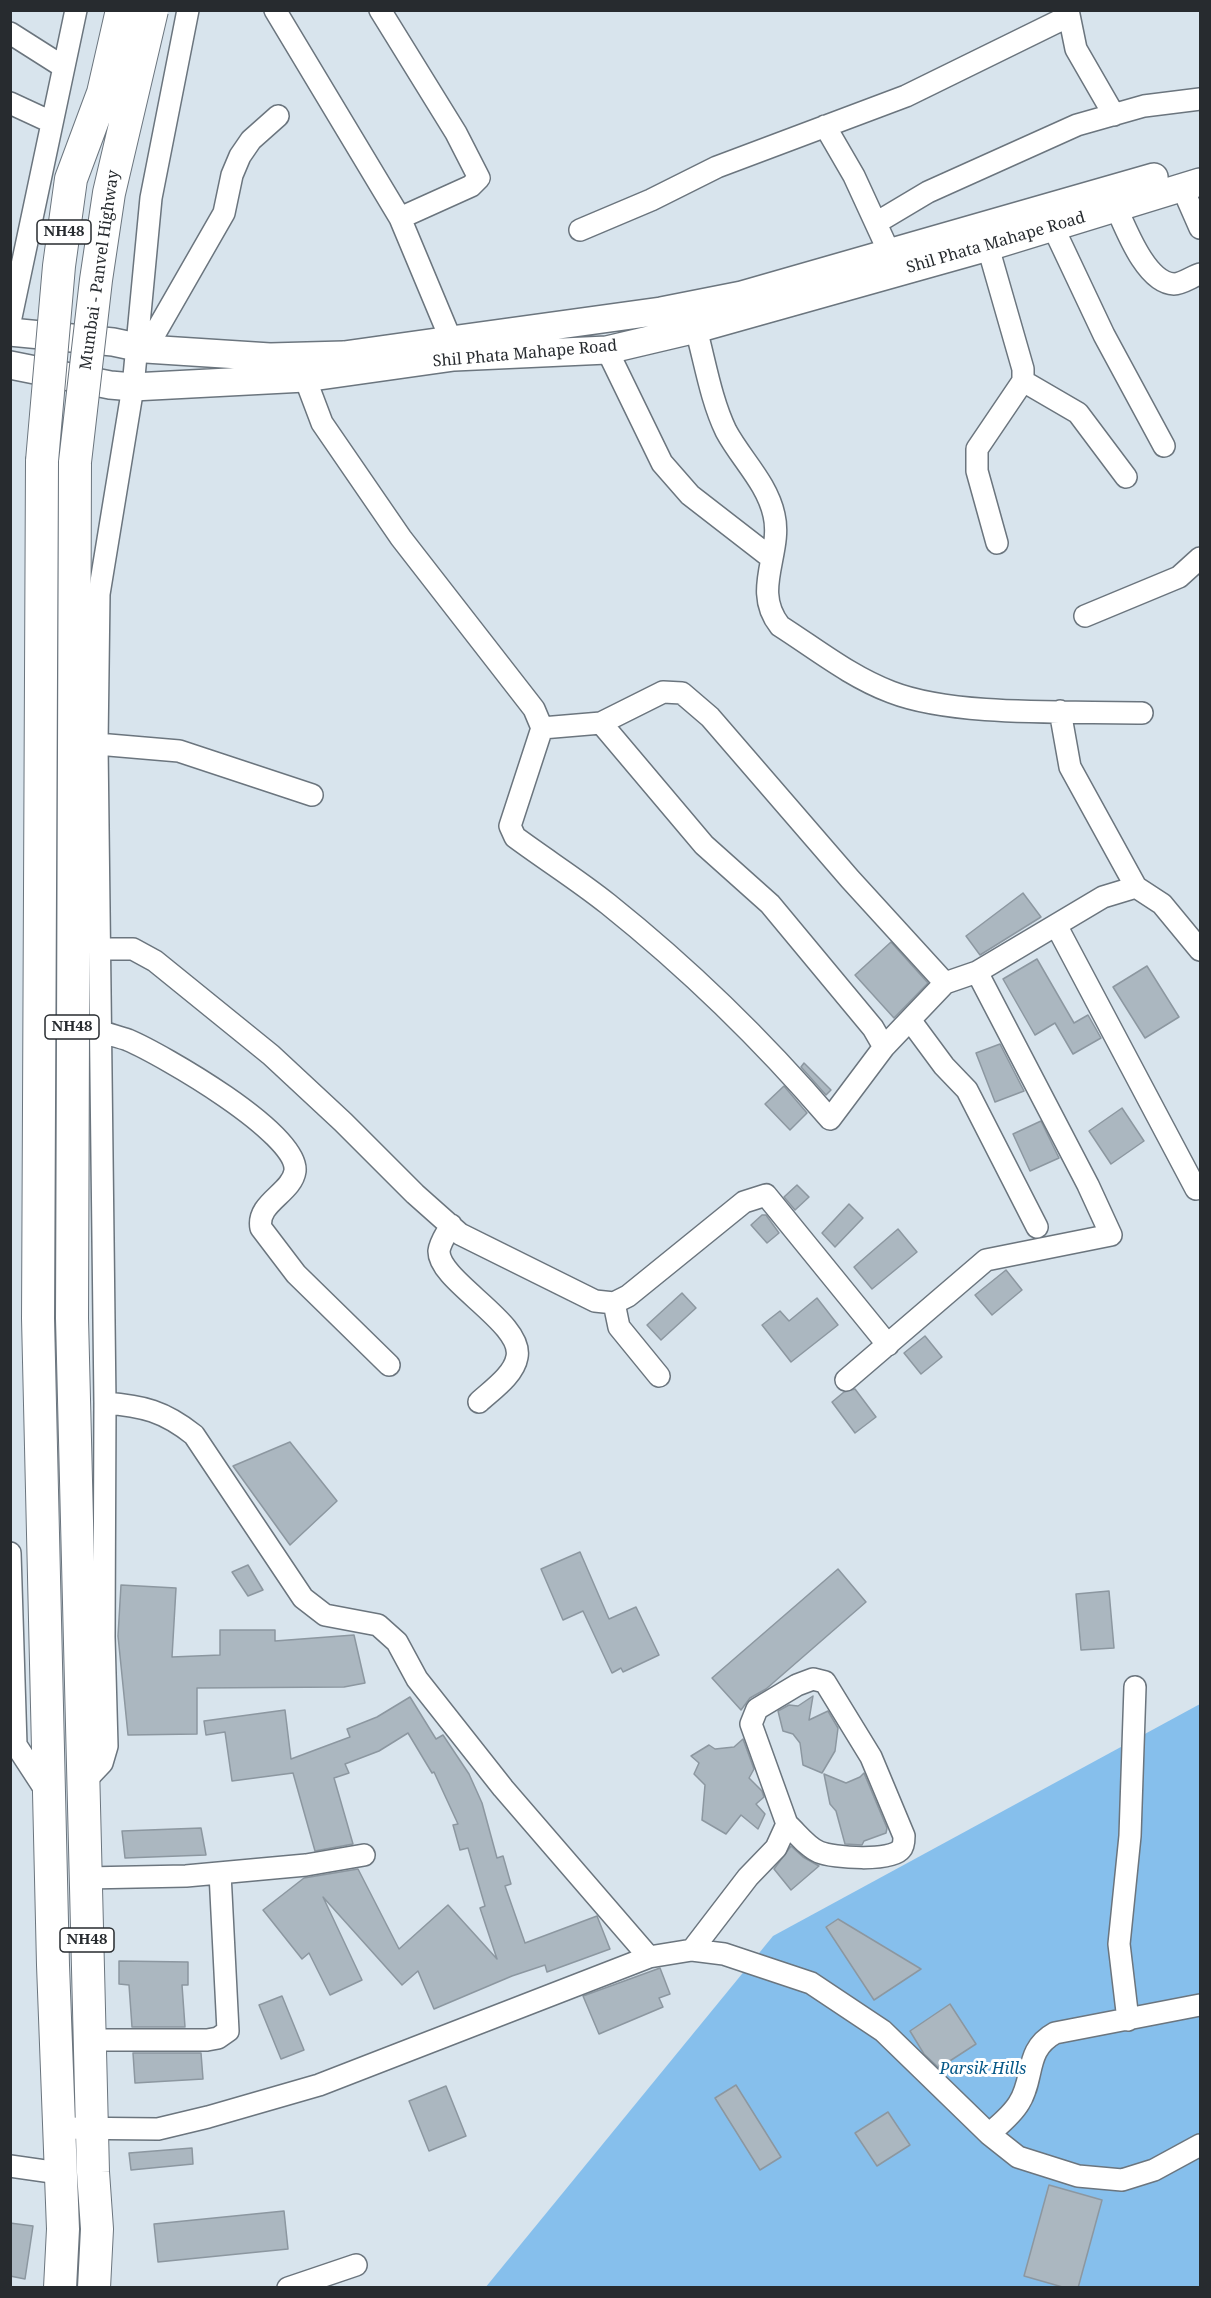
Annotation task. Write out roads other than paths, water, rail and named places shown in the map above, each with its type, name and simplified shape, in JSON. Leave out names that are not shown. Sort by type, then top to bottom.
[{"type":"highway","name":"NH48","points":[[60,2288],[63,2229],[59,2173],[38,1318],[42,461],[59,266],[71,179],[103,93],[122,10]]},
{"type":"highway","name":"Mumbai - Panvel Highway","points":[[83,1783],[72,1318],[75,462],[96,280],[109,193],[152,10]]},
{"type":"highway","name":"NH48","points":[[83,1783],[92,2129],[97,2229],[94,2288]]},
{"type":"highway","points":[[54,1965],[88,1964]]},
{"type":"main road","name":"Shil Phata Mahape Road","points":[[10,332],[141,348],[270,357],[453,349],[607,350],[696,329],[894,262],[1046,206],[1200,165]]},
{"type":"main road","name":"Shil Phata Mahape Road","points":[[10,365],[110,385],[133,387],[305,378],[673,309],[894,262],[988,247],[1191,185]]},
{"type":"street","points":[[10,322],[62,66],[76,10]]},
{"type":"street","points":[[83,1783],[102,1763],[107,1746],[104,1637],[102,1032],[97,744],[99,594],[141,348],[151,198],[188,10]]},
{"type":"street","points":[[380,10],[456,133],[478,178],[471,186],[400,218]]},
{"type":"street","points":[[277,11],[400,218],[453,349]]},
{"type":"street","points":[[580,231],[651,200],[717,167],[906,96],[1069,13],[1076,49],[1114,114]]},
{"type":"street","points":[[10,33],[62,66]]},
{"type":"street","points":[[876,223],[928,192],[1077,125],[1144,106],[1200,99]]},
{"type":"street","points":[[10,103],[51,122]]},
{"type":"street","points":[[141,348],[224,213],[232,175],[240,156],[250,140],[278,116]]},
{"type":"street","points":[[825,126],[854,176],[894,262]]},
{"type":"street","points":[[1191,185],[1200,228]]},
{"type":"street","points":[[1116,207],[1144,263],[1158,278],[1174,284],[1200,274]]},
{"type":"street","points":[[1053,227],[1104,335],[1164,446]]},
{"type":"street","points":[[988,247],[1023,369],[1023,381],[977,449],[977,471],[997,543]]},
{"type":"street","points":[[696,329],[724,425],[763,489],[774,515],[775,535],[770,557],[767,595],[771,615],[780,626],[857,675],[892,693],[935,703],[989,709],[1142,713]]},
{"type":"street","points":[[607,350],[662,463],[690,495],[770,557]]},
{"type":"street","points":[[305,378],[322,423],[401,538],[534,709],[542,728],[510,826],[515,837],[607,904],[680,967],[756,1036],[830,1119],[884,1047],[945,983],[977,972],[1103,897],[1136,887]]},
{"type":"street","points":[[1023,381],[1078,413],[1126,477]]},
{"type":"street","points":[[1085,616],[1179,577],[1200,558]]},
{"type":"street","points":[[542,728],[601,723],[663,692],[682,693],[710,717],[850,879],[945,983]]},
{"type":"street","points":[[1060,711],[1070,767],[1136,887],[1162,904],[1200,950]]},
{"type":"street","points":[[601,723],[704,845],[770,904],[873,1028],[884,1047]]},
{"type":"street","points":[[97,744],[179,751],[312,795]]},
{"type":"street","points":[[1056,925],[1196,1189]]},
{"type":"street","points":[[100,949],[133,949],[155,961],[271,1055],[460,1234],[595,1302],[614,1303],[652,1278],[744,1202],[766,1195],[888,1345]]},
{"type":"street","points":[[846,1380],[986,1260],[1111,1235],[1083,1174],[977,972]]},
{"type":"street","points":[[910,1020],[944,1066],[967,1090],[1037,1227]]},
{"type":"street","points":[[102,1032],[128,1040],[201,1078],[270,1131],[292,1157],[295,1171],[289,1182],[262,1213],[261,1228],[296,1274],[389,1365]]},
{"type":"street","points":[[451,1225],[440,1245],[442,1262],[501,1323],[514,1341],[518,1355],[511,1371],[479,1402]]},
{"type":"street","points":[[614,1303],[619,1327],[659,1376]]},
{"type":"street","points":[[105,1403],[134,1405],[172,1418],[194,1435],[303,1598],[325,1615],[378,1625],[397,1642],[417,1679],[503,1788],[649,1957]]},
{"type":"street","points":[[10,1553],[13,1745],[50,1797]]},
{"type":"street","points":[[692,1950],[748,1877],[776,1848],[787,1824],[751,1724],[757,1709],[797,1685],[813,1679],[825,1682],[871,1757],[904,1836],[904,1843],[901,1850],[894,1855],[881,1857],[821,1853],[787,1824]]},
{"type":"street","points":[[1128,2020],[1119,1944],[1130,1836],[1135,1687]]},
{"type":"street","points":[[86,1878],[220,1872],[306,1865],[364,1855]]},
{"type":"street","points":[[90,2040],[207,2040],[218,2038],[228,2031],[220,1872]]},
{"type":"street","points":[[58,2128],[158,2129],[208,2117],[319,2085],[649,1957],[692,1950],[724,1954],[811,1983],[883,2031],[989,2134],[1018,2157],[1078,2176],[1122,2180],[1154,2170],[1200,2145]]},
{"type":"street","points":[[989,2134],[1018,2106],[1025,2093],[1032,2059],[1041,2041],[1055,2033],[1200,2005]]},
{"type":"street","points":[[10,2166],[59,2173]]},
{"type":"street","points":[[288,2288],[356,2265]]},
{"type":"park label","name":"Parsik Hills","points":[[983,2069]]}]
